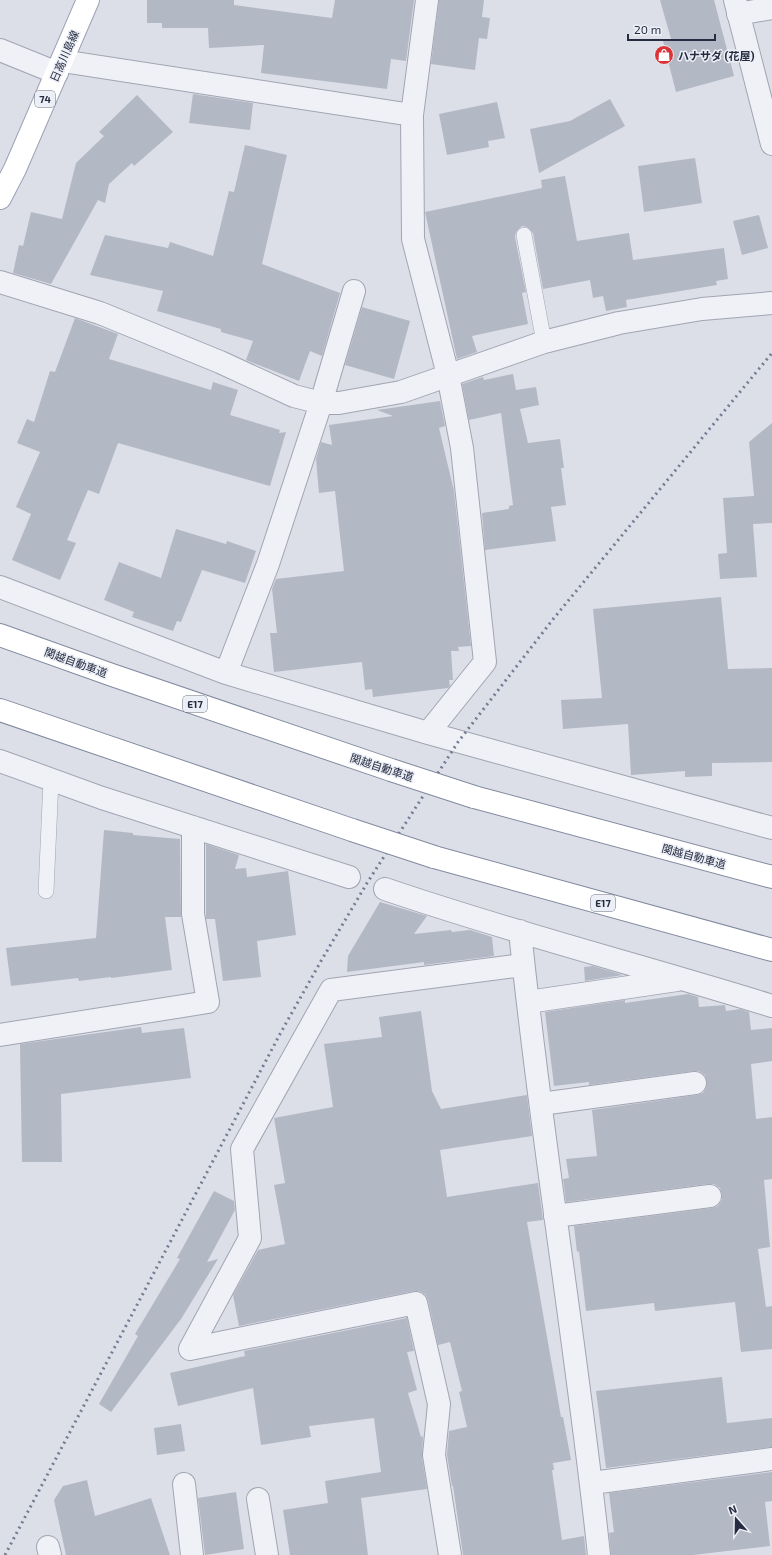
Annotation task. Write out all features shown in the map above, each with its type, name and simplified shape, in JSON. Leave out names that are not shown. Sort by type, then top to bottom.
[{"type":"main road","name":"日高川島線","points":[[0,198],[60,67],[88,0]]},
{"type":"main road","name":"関越自動車道","points":[[0,635],[127,680],[474,797],[772,877]]},
{"type":"main road","name":"E17","points":[[0,710],[434,857],[772,950]]},
{"type":"street","points":[[427,0],[412,115],[413,239],[448,375],[462,448],[484,662],[428,733]]},
{"type":"street","points":[[772,8],[737,7],[772,144]]},
{"type":"street","points":[[0,50],[60,67],[412,115]]},
{"type":"street","points":[[0,282],[100,313],[220,362],[294,396],[321,403],[339,403],[401,392],[544,342],[619,323],[702,309],[772,303]]},
{"type":"street","points":[[226,674],[268,564],[321,403],[354,291]]},
{"type":"street","points":[[0,587],[226,674],[428,733],[772,828]]},
{"type":"street","points":[[0,761],[51,780],[349,877]]},
{"type":"street","points":[[0,1035],[208,1002],[193,914],[193,827]]},
{"type":"street","points":[[385,889],[772,1006]]},
{"type":"street","points":[[520,931],[554,1216],[592,1483],[600,1555]]},
{"type":"street","points":[[450,1555],[434,1455],[439,1404],[416,1302],[190,1349],[250,1238],[242,1149],[331,990],[523,965]]},
{"type":"street","points":[[528,1002],[685,979]]},
{"type":"street","points":[[541,1104],[695,1083]]},
{"type":"street","points":[[554,1216],[710,1196]]},
{"type":"street","points":[[592,1483],[772,1459]]},
{"type":"street","points":[[184,1484],[192,1555]]},
{"type":"street","points":[[258,1499],[267,1555]]},
{"type":"lane","points":[[524,235],[544,342]]},
{"type":"lane","points":[[46,891],[51,780]]},
{"type":"building","points":[[147,0],[234,0],[234,5],[332,18],[335,0],[414,0],[406,61],[391,59],[387,89],[261,73],[264,45],[209,48],[208,28],[162,28],[162,23],[147,23]]},
{"type":"building","points":[[439,0],[484,0],[482,17],[490,18],[487,39],[479,38],[475,70],[431,64]]},
{"type":"building","points":[[660,0],[714,0],[734,76],[676,92],[663,41],[671,39]]},
{"type":"building","points":[[193,94],[253,103],[250,130],[189,123]]},
{"type":"building","points":[[137,95],[173,132],[134,166],[132,163],[109,184],[105,203],[98,200],[51,284],[13,273],[19,245],[23,246],[31,212],[62,219],[76,163],[104,136],[99,132]]},
{"type":"building","points":[[610,99],[625,126],[539,173],[530,129],[570,121]]},
{"type":"building","points":[[497,102],[505,138],[488,141],[489,147],[447,155],[439,114]]},
{"type":"building","points":[[245,145],[287,155],[262,264],[340,293],[322,356],[310,351],[299,381],[246,360],[253,341],[221,332],[221,329],[157,311],[163,291],[90,275],[105,235],[168,248],[170,242],[213,256],[229,191],[234,192]]},
{"type":"building","points":[[695,158],[702,203],[644,212],[638,166]]},
{"type":"building","points":[[565,176],[577,241],[629,233],[633,260],[724,248],[728,279],[716,281],[717,285],[626,300],[627,307],[606,311],[603,296],[593,298],[590,280],[543,289],[533,233],[527,227],[522,226],[516,232],[515,237],[526,292],[522,293],[528,324],[472,336],[477,352],[457,359],[425,212],[542,188],[541,180]]},
{"type":"building","points":[[759,215],[768,248],[742,255],[733,221]]},
{"type":"building","points":[[362,307],[410,321],[394,379],[345,365]]},
{"type":"building","points":[[75,318],[118,334],[109,359],[211,390],[213,382],[238,390],[230,415],[280,430],[279,433],[286,432],[270,486],[118,443],[99,494],[88,490],[67,540],[76,543],[60,580],[12,560],[31,514],[16,507],[40,452],[17,443],[27,419],[34,422],[50,371],[55,372]]},
{"type":"building","points":[[513,374],[516,390],[536,387],[539,405],[520,409],[528,443],[560,439],[564,468],[561,468],[566,505],[551,507],[556,541],[485,550],[482,513],[509,509],[509,506],[513,505],[501,413],[469,420],[462,384],[483,377],[484,380]]},
{"type":"building","points":[[440,401],[445,426],[439,428],[454,491],[471,646],[458,647],[459,651],[451,651],[453,680],[449,680],[450,686],[448,688],[373,697],[372,689],[365,690],[362,662],[274,672],[270,633],[277,633],[272,589],[276,579],[344,571],[335,491],[319,493],[316,459],[321,442],[332,445],[329,425],[393,416],[377,410]]},
{"type":"building","points":[[772,423],[772,523],[753,524],[757,577],[720,579],[718,554],[727,553],[723,498],[754,496],[749,442]]},
{"type":"building","points":[[176,529],[226,544],[227,541],[256,551],[245,583],[202,570],[181,622],[177,621],[173,631],[132,617],[134,612],[104,600],[119,562],[161,578]]},
{"type":"building","points":[[721,597],[728,669],[772,668],[772,762],[712,763],[712,776],[685,777],[685,771],[631,775],[628,724],[563,729],[561,700],[602,698],[593,609]]},
{"type":"building","points":[[104,830],[133,833],[133,835],[180,839],[181,917],[165,917],[172,970],[111,978],[79,981],[78,978],[11,986],[6,948],[96,938]]},
{"type":"building","points":[[206,844],[239,855],[235,869],[246,868],[247,877],[288,871],[296,935],[257,941],[261,977],[223,981],[215,919],[206,919]]},
{"type":"building","points":[[380,902],[427,916],[414,934],[451,930],[452,932],[470,930],[492,937],[494,956],[424,965],[424,962],[347,972],[348,956]]},
{"type":"building","points":[[593,966],[623,975],[585,981],[584,967]]},
{"type":"building","points":[[688,994],[698,997],[699,1007],[725,1005],[726,1011],[740,1009],[749,1012],[751,1030],[772,1028],[772,1061],[751,1064],[756,1119],[772,1117],[772,1179],[764,1180],[770,1247],[758,1249],[766,1307],[772,1306],[772,1349],[741,1352],[735,1302],[655,1311],[654,1303],[586,1311],[579,1251],[577,1252],[574,1226],[712,1208],[718,1206],[722,1200],[722,1195],[720,1188],[714,1184],[708,1184],[566,1202],[563,1179],[569,1178],[566,1159],[597,1156],[592,1110],[697,1095],[703,1093],[707,1082],[705,1075],[699,1071],[693,1071],[589,1085],[589,1082],[554,1086],[545,1012],[625,1000],[625,1003]]},
{"type":"building","points":[[421,1011],[432,1091],[441,1109],[527,1095],[532,1136],[440,1150],[447,1197],[538,1183],[543,1220],[527,1222],[561,1417],[563,1417],[571,1460],[553,1463],[554,1470],[552,1470],[562,1540],[584,1536],[586,1555],[463,1555],[447,1455],[449,1431],[467,1427],[459,1392],[462,1391],[450,1342],[438,1345],[428,1300],[425,1294],[419,1291],[414,1291],[239,1326],[233,1295],[258,1250],[285,1244],[274,1185],[285,1183],[274,1118],[333,1107],[324,1044],[382,1037],[379,1017]]},
{"type":"building","points":[[141,1027],[142,1033],[184,1028],[191,1078],[61,1094],[62,1162],[22,1162],[20,1044]]},
{"type":"building","points":[[214,1191],[234,1201],[235,1210],[207,1262],[218,1259],[181,1319],[111,1412],[99,1404],[138,1336],[135,1334],[180,1259],[177,1258]]},
{"type":"building","points":[[407,1318],[414,1351],[407,1352],[417,1390],[408,1393],[421,1437],[423,1436],[422,1457],[427,1489],[361,1498],[368,1555],[290,1555],[283,1510],[328,1503],[325,1481],[381,1472],[374,1418],[309,1426],[311,1437],[261,1445],[253,1388],[178,1406],[170,1373],[245,1356],[244,1351]]},
{"type":"building","points":[[722,1377],[727,1423],[772,1418],[772,1447],[606,1468],[596,1391]]},
{"type":"building","points":[[181,1424],[185,1451],[157,1455],[154,1428]]},
{"type":"building","points":[[772,1472],[772,1501],[765,1502],[770,1546],[693,1555],[611,1555],[609,1533],[614,1532],[609,1493]]},
{"type":"building","points":[[87,1480],[95,1516],[151,1498],[170,1555],[66,1555],[54,1500],[63,1486]]},
{"type":"building","points":[[236,1492],[244,1549],[205,1555],[198,1498]]},
{"type":"railway","points":[[5,1555],[280,1034],[367,883],[458,742],[554,618],[772,353]]},
{"type":"place","name":"ハナサダ (花屋)","points":[[664,55]]}]
